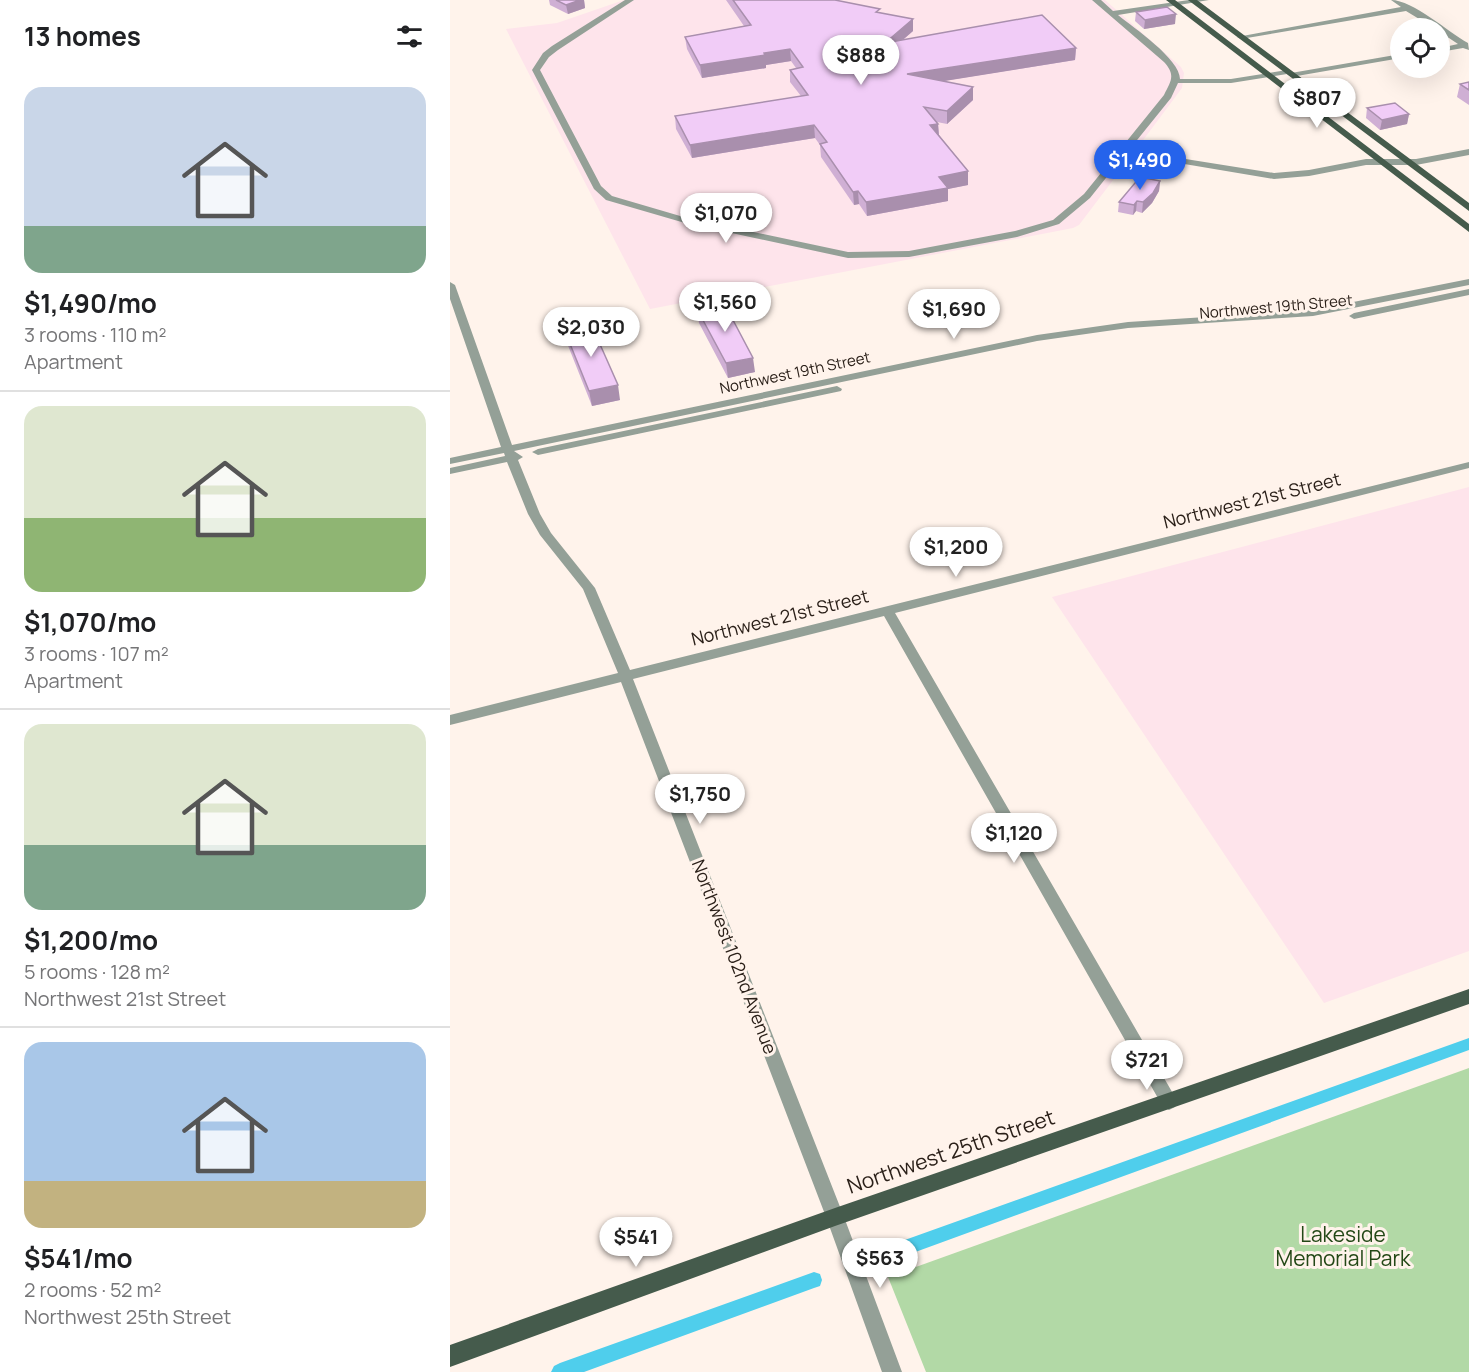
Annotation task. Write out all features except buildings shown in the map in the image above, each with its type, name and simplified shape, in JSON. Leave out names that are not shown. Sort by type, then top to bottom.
[{"type":"main road","points":[[1193,1],[1469,208]]},
{"type":"main road","points":[[1174,2],[1469,229]]},
{"type":"main road","name":"Northwest 25th Street","points":[[450,1356],[835,1217],[1469,996]]},
{"type":"street","points":[[630,0],[555,48],[546,55],[536,70],[597,187],[609,198],[624,205],[827,252],[859,256],[909,254],[1017,234],[1056,222],[1087,196],[1168,96],[1177,79]]},
{"type":"street","points":[[1096,0],[1170,63],[1177,79]]},
{"type":"street","points":[[1114,13],[1174,2],[1205,0]]},
{"type":"street","points":[[1395,0],[1423,18]]},
{"type":"street","points":[[1241,37],[1408,8]]},
{"type":"street","points":[[1450,35],[1467,46]]},
{"type":"street","points":[[1450,49],[1467,46]]},
{"type":"street","points":[[1177,79],[1220,82],[1390,58]]},
{"type":"street","points":[[1122,151],[1130,156],[1267,180],[1311,178],[1382,162],[1407,162],[1469,152]]},
{"type":"street","name":"Northwest 19th Street","points":[[450,471],[510,453],[1037,338],[1128,325],[1313,313],[1469,282]]},
{"type":"street","name":"Northwest 102nd Avenue","points":[[450,285],[534,514],[546,535],[589,588],[625,676],[835,1217],[892,1372]]},
{"type":"street","name":"Northwest 19th Street","points":[[450,461],[510,453],[1066,342],[1128,334],[1324,320],[1469,292]]},
{"type":"street","name":"Northwest 21st Street","points":[[450,720],[1469,465]]},
{"type":"street","points":[[887,610],[1169,1102]]},
{"type":"shaded area","points":[[624,0],[1105,0],[1181,67],[1184,73],[1182,88],[1079,225],[1073,228],[650,309],[506,29],[557,23]]},
{"type":"shaded area","points":[[1469,487],[1469,951],[1324,1003],[1052,597]]},
{"type":"green space","name":"Lakeside Memorial Park","points":[[1469,1068],[1469,1372],[926,1372],[888,1277]]},
{"type":"waterway","points":[[888,1254],[1469,1044]]},
{"type":"waterway","points":[[560,1372],[814,1280]]}]
